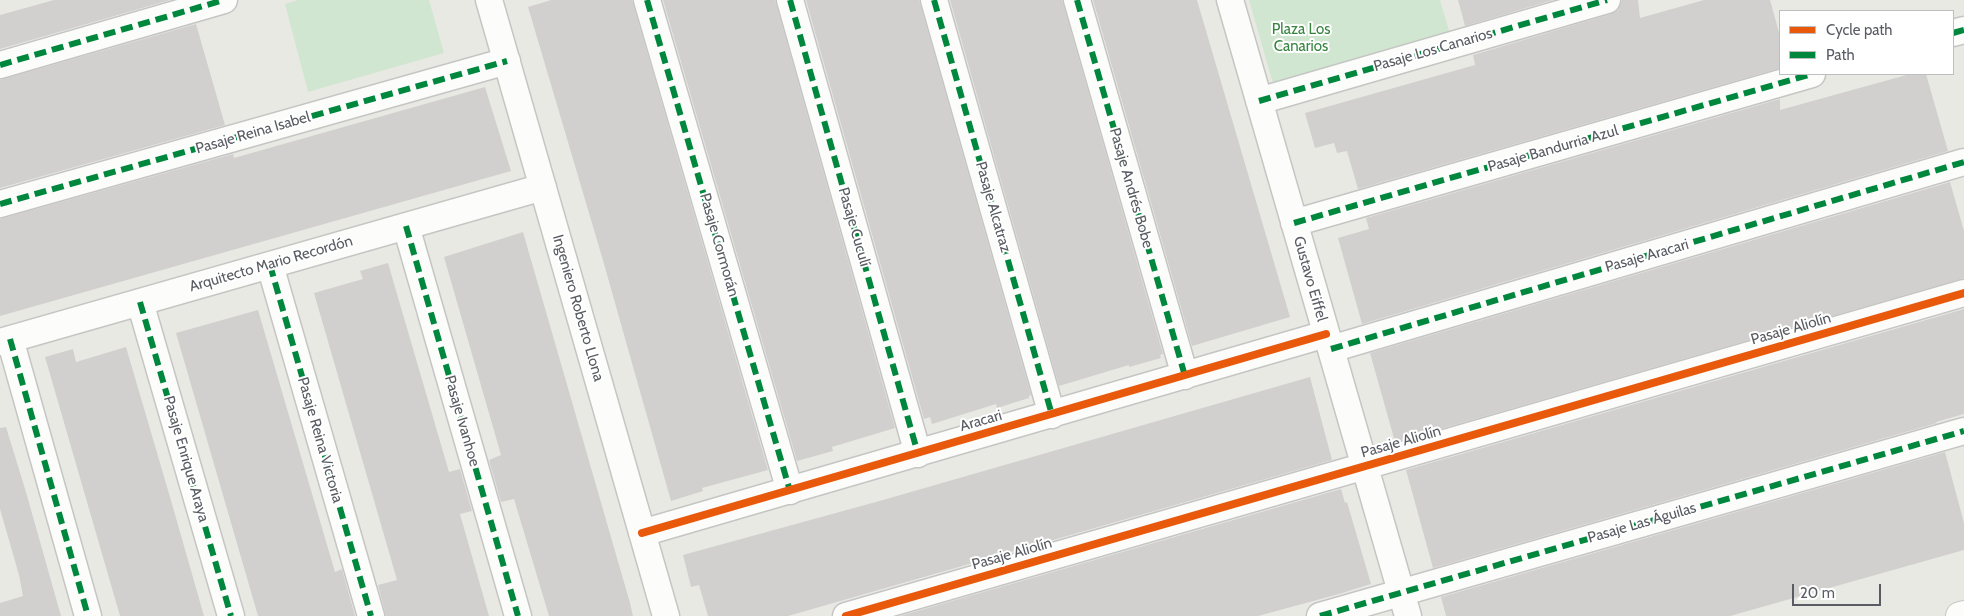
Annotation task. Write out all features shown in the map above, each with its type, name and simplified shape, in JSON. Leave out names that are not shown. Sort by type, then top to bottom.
[{"type":"street","points":[[0,65],[224,0]]},
{"type":"street","name":"Ingeniero Roberto Llona","points":[[489,0],[666,616]]},
{"type":"street","name":"Pasaje Cormorán","points":[[647,0],[790,491]]},
{"type":"street","name":"Pasaje Cuculí","points":[[790,0],[918,454]]},
{"type":"street","name":"Pasaje Alcatraz","points":[[934,0],[1052,415]]},
{"type":"street","name":"Pasaje Andrés Bobe","points":[[1077,0],[1185,376]]},
{"type":"street","name":"Gustavo Eiffel","points":[[1230,0],[1404,604]]},
{"type":"street","name":"Pasaje Los Canarios","points":[[1259,101],[1607,0]]},
{"type":"street","name":"Pasaje Reina Isabel","points":[[0,204],[507,61]]},
{"type":"street","name":"Pasaje Bandurria Azul","points":[[1294,223],[1809,75]]},
{"type":"street","name":"Pasaje Aracari","points":[[1328,342],[1964,162]]},
{"type":"street","name":"Arquitecto Mario Recordón","points":[[5,340],[543,187]]},
{"type":"street","name":"Pasaje Ivanhoe","points":[[406,226],[518,616]]},
{"type":"street","name":"Pasaje Reina Victoria","points":[[270,265],[371,616]]},
{"type":"street","name":"Pasaje Aliolín","points":[[846,616],[1964,294]]},
{"type":"street","name":"Pasaje Enrique Araya","points":[[140,302],[231,616]]},
{"type":"street","points":[[5,340],[88,616]]},
{"type":"street","name":"Aracari","points":[[642,533],[1185,376],[1328,342]]},
{"type":"street","name":"Pasaje Las Águilas","points":[[1320,616],[1404,604],[1964,431]]},
{"type":"street","points":[[1960,616],[1964,615]]},
{"type":"green space","points":[[298,0],[429,0],[444,53],[308,92],[285,4]]},
{"type":"green space","name":"Plaza Los Canarios","points":[[1249,0],[1440,0],[1451,37],[1274,87]]},
{"type":"building","points":[[54,0],[170,0],[0,49],[0,15]]},
{"type":"building","points":[[551,0],[632,0],[768,470],[702,488],[703,491],[671,501],[602,257],[528,7]]},
{"type":"building","points":[[663,0],[775,0],[895,428],[832,447],[833,451],[797,461]]},
{"type":"building","points":[[806,0],[919,0],[1031,395],[1029,398],[997,408],[996,404],[932,424],[930,417],[924,419]]},
{"type":"building","points":[[950,0],[1062,0],[1163,354],[1160,355],[1161,358],[1129,367],[1129,365],[1059,386]]},
{"type":"building","points":[[1093,0],[1197,0],[1290,317],[1192,346]]},
{"type":"building","points":[[1458,0],[1553,0],[1465,26]]},
{"type":"building","points":[[1622,0],[1638,0],[1640,18],[1704,0],[1770,0],[1779,32],[1779,68],[1358,189],[1347,151],[1337,153],[1334,143],[1315,148],[1305,113],[1475,65],[1473,55],[1611,14],[1618,10]]},
{"type":"building","points":[[196,24],[225,125],[0,188],[0,80]]},
{"type":"building","points":[[1906,75],[1926,75],[1948,151],[1362,324],[1338,238],[1369,229],[1366,218],[1780,99],[1780,110]]},
{"type":"building","points":[[485,87],[511,171],[0,316],[0,219],[233,154],[234,158]]},
{"type":"building","points":[[1950,182],[1964,231],[1964,278],[1395,442],[1370,353]]},
{"type":"building","points":[[523,232],[633,616],[549,616],[514,499],[501,502],[489,460],[501,455],[444,257]]},
{"type":"building","points":[[388,263],[449,472],[460,469],[472,511],[460,514],[489,616],[386,616],[378,585],[397,580],[314,293],[363,279],[360,271]]},
{"type":"building","points":[[1964,309],[1964,414],[1433,568],[1406,470]]},
{"type":"building","points":[[258,310],[335,572],[342,569],[355,616],[258,616],[176,333]]},
{"type":"building","points":[[126,347],[204,616],[120,616],[45,357],[73,349],[76,362]]},
{"type":"building","points":[[1310,377],[1332,460],[788,616],[708,616],[699,585],[691,587],[683,555],[883,500]]},
{"type":"building","points":[[6,427],[61,616],[0,616],[0,603],[23,596],[19,575],[0,509],[0,428]]},
{"type":"building","points":[[1945,452],[1964,523],[1964,550],[1730,616],[1446,616],[1441,597]]},
{"type":"building","points":[[1341,489],[1345,503],[1347,502],[1371,584],[1339,594],[1258,616],[900,616]]},
{"type":"marked path","points":[[0,65],[224,0]]},
{"type":"marked path","points":[[647,0],[790,491]]},
{"type":"marked path","points":[[790,0],[918,454]]},
{"type":"marked path","points":[[934,0],[1052,415]]},
{"type":"marked path","points":[[1077,0],[1185,376]]},
{"type":"marked path","points":[[1259,101],[1607,0]]},
{"type":"marked path","points":[[1954,33],[1964,30]]},
{"type":"marked path","points":[[0,204],[507,61]]},
{"type":"marked path","points":[[1294,223],[1809,75]]},
{"type":"marked path","points":[[1331,349],[1964,162]]},
{"type":"marked path","points":[[406,226],[518,616]]},
{"type":"marked path","points":[[270,265],[371,616]]},
{"type":"marked path","points":[[140,302],[231,616]]},
{"type":"marked path","points":[[10,339],[88,616]]},
{"type":"marked path","points":[[1320,616],[1964,431]]},
{"type":"cycle path","points":[[846,616],[1964,293]]},
{"type":"cycle path","points":[[642,533],[1326,334]]}]
